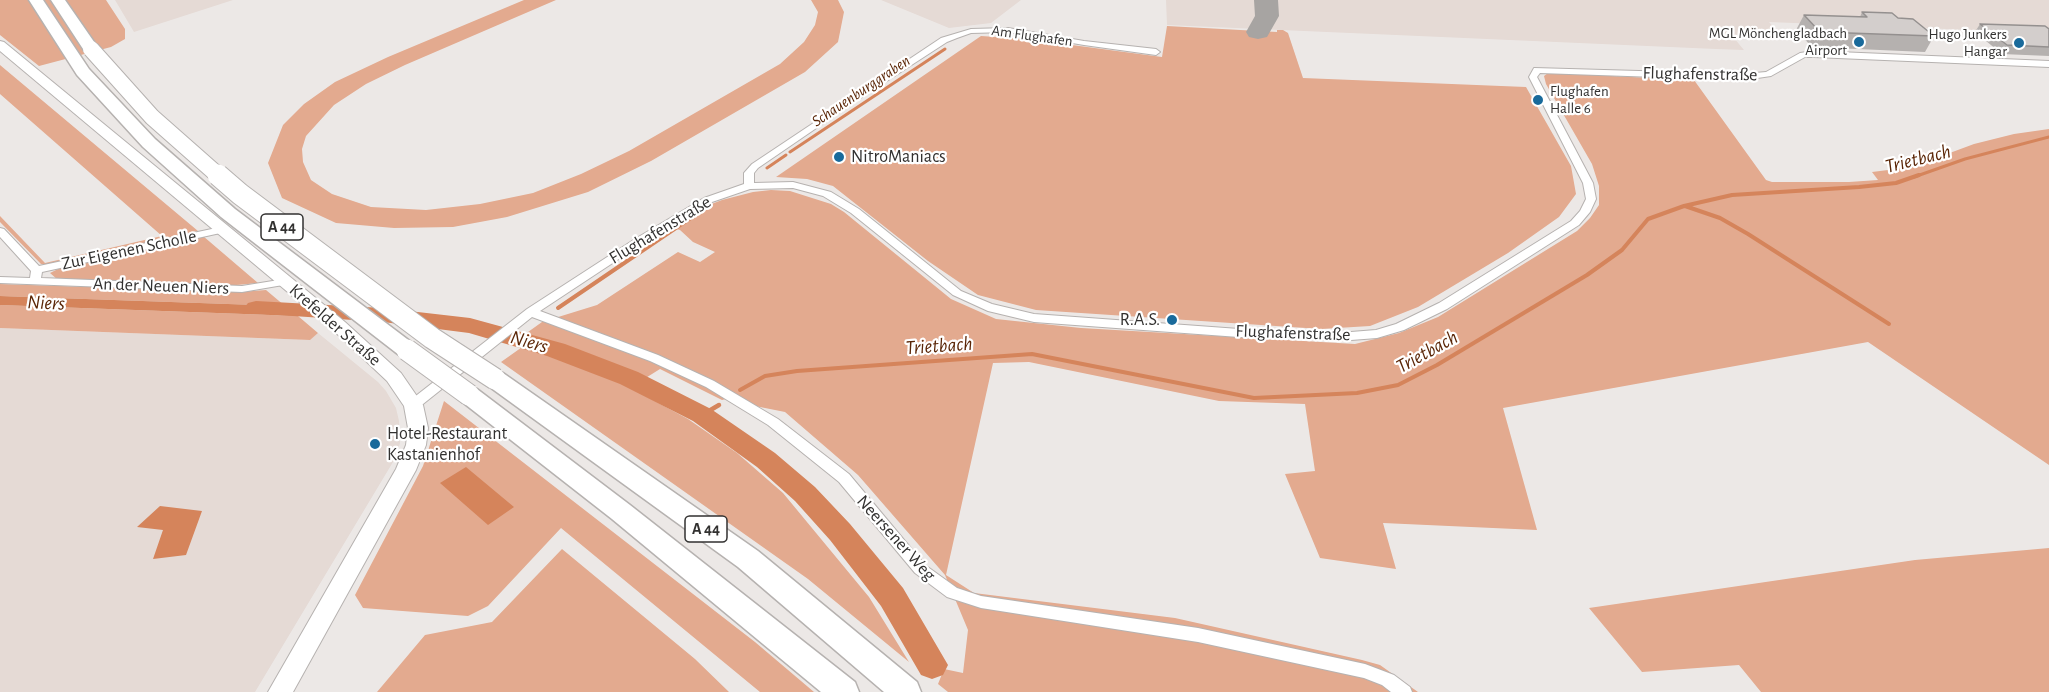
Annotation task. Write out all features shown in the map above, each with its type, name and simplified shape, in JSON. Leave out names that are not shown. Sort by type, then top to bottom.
[{"type":"highway","name":"A 44","points":[[36,0],[81,52],[240,194],[432,338],[495,379],[748,559],[906,692]]},
{"type":"highway","name":"A 44","points":[[58,0],[81,52],[125,120],[205,194],[319,285],[469,395],[621,512],[844,692]]},
{"type":"street","name":"Am Flughafen","points":[[749,186],[749,172],[755,166],[944,40],[971,30],[1008,30],[1156,52]]},
{"type":"street","name":"Krefelder Straße","points":[[0,45],[339,326],[394,377],[413,405],[418,428],[416,445],[406,470],[280,692]]},
{"type":"street","name":"Flughafenstraße","points":[[413,405],[525,317],[676,217],[708,200],[749,186],[793,185],[827,194],[855,211],[957,293],[988,307],[1034,318],[1239,333],[1351,336],[1400,327],[1443,306],[1575,223],[1586,212],[1590,199],[1588,183],[1533,77],[1537,70],[1744,77],[1768,74],[1800,56],[1814,54],[2049,64]]},
{"type":"street","points":[[2033,62],[2049,75]]},
{"type":"street","name":"Zur Eigenen Scholle","points":[[36,275],[221,230]]},
{"type":"street","points":[[0,231],[36,275]]},
{"type":"street","name":"An der Neuen Niers","points":[[0,280],[36,275],[242,289],[292,288]]},
{"type":"street","name":"Neersener Weg","points":[[525,317],[654,358],[710,384],[773,422],[844,478],[920,569],[952,593],[981,602],[1198,634],[1365,671],[1388,680],[1404,692]]},
{"type":"shaded area","points":[[0,0],[106,0],[125,29],[125,39],[111,47],[39,66],[0,35]]},
{"type":"shaded area","points":[[115,0],[233,0],[134,32]]},
{"type":"shaded area","points":[[524,0],[556,0],[405,65],[366,84],[334,105],[306,136],[302,149],[303,162],[311,180],[332,194],[371,207],[426,210],[480,204],[533,193],[581,174],[629,151],[780,64],[804,42],[815,25],[818,12],[811,0],[838,0],[844,12],[838,42],[805,72],[651,161],[588,192],[507,217],[453,227],[394,228],[336,223],[282,198],[268,163],[283,125],[304,104],[335,82],[388,57]]},
{"type":"shaded area","points":[[881,0],[1021,0],[991,23],[949,28]]},
{"type":"shaded area","points":[[1166,0],[2049,0],[2049,33],[1769,22],[1785,40],[1734,38],[1744,50],[1716,49],[1167,25]]},
{"type":"shaded area","points":[[1167,26],[1277,32],[1277,30],[1283,30],[1288,33],[1303,78],[1526,87],[1571,166],[1576,194],[1559,217],[1508,253],[1418,307],[1370,326],[1321,329],[1036,310],[978,295],[928,261],[833,186],[807,179],[776,177],[981,36],[1027,39],[1162,57]]},
{"type":"shaded area","points":[[0,65],[198,231],[48,265],[41,264],[0,222],[0,216],[45,263],[162,236],[0,94]]},
{"type":"shaded area","points":[[1548,73],[1694,80],[1766,180],[1772,182],[1878,180],[1872,172],[1912,167],[1974,144],[2014,134],[2049,129],[2049,465],[1868,342],[1503,408],[1537,530],[1383,523],[1396,569],[1320,558],[1285,474],[1315,471],[1305,404],[1219,401],[1029,362],[993,363],[946,575],[974,593],[1175,618],[1362,660],[1380,665],[1418,692],[948,692],[938,684],[944,669],[963,673],[968,630],[945,575],[858,475],[785,412],[750,405],[738,396],[722,400],[660,369],[644,379],[521,337],[542,322],[597,305],[678,252],[700,262],[715,252],[693,242],[680,230],[669,227],[701,208],[722,200],[771,190],[790,191],[831,204],[951,299],[996,319],[1081,328],[1355,344],[1399,333],[1438,317],[1577,231],[1599,205],[1599,186],[1592,164],[1546,84],[1544,76]]},
{"type":"shaded area","points":[[203,236],[258,283],[226,286],[58,280],[50,273],[62,267]]},
{"type":"shaded area","points":[[0,284],[240,292],[266,290],[285,306],[0,296]]},
{"type":"shaded area","points":[[0,305],[298,316],[318,333],[310,340],[0,328]]},
{"type":"shaded area","points":[[0,328],[309,340],[318,333],[386,391],[396,408],[399,421],[400,443],[396,457],[255,692],[0,692]]},
{"type":"shaded area","points":[[525,345],[559,355],[623,384],[688,419],[737,453],[783,493],[869,597],[909,662],[808,579],[501,362]]},
{"type":"shaded area","points":[[444,401],[755,642],[814,692],[760,692],[561,528],[488,606],[468,616],[363,608],[355,595],[423,466]]},
{"type":"shaded area","points":[[2049,548],[2049,692],[1761,692],[1739,665],[1642,672],[1589,608],[1915,560]]},
{"type":"shaded area","points":[[562,549],[695,659],[729,692],[377,692],[425,635],[492,622]]},
{"type":"water","points":[[0,296],[285,306],[298,316],[0,305]]},
{"type":"water","points":[[466,467],[514,507],[488,525],[440,483]]},
{"type":"water","points":[[160,506],[202,511],[186,555],[153,559],[163,530],[137,527]]},
{"type":"building","points":[[1862,12],[1892,13],[1898,18],[1913,19],[1934,36],[1820,32],[1804,15],[1867,17]]},
{"type":"building","points":[[1980,24],[2045,26],[2049,29],[2049,47],[2007,45]]},
{"type":"waterway","name":"Schauenburggraben","points":[[790,152],[945,49]]},
{"type":"waterway","name":"Trietbach","points":[[1914,177],[1965,159],[2049,137]]},
{"type":"waterway","name":"Schauenburggraben","points":[[767,168],[786,155]]},
{"type":"waterway","name":"Trietbach","points":[[740,390],[765,376],[797,371],[1032,354],[1254,398],[1357,393],[1398,385],[1437,365],[1587,275],[1622,250],[1648,219],[1684,206],[1732,195],[1859,187],[1896,183],[1919,175]]},
{"type":"waterway","points":[[1685,206],[1720,218],[1748,234],[1889,324]]},
{"type":"waterway","name":"Schauenburggraben","points":[[558,308],[692,217]]},
{"type":"waterway","name":"Niers","points":[[256,308],[383,315],[470,326],[556,350],[629,378],[702,415],[766,460],[805,494],[840,532],[892,597],[932,665]]},
{"type":"waterway","name":"Trietbach","points":[[702,415],[719,405]]},
{"type":"taxiway","points":[[1258,32],[1267,16],[1266,0]]},
{"type":"place","name":"MGL Mönchengladbach Airport","points":[[1859,42]]},
{"type":"place","name":"Hugo Junkers Hangar","points":[[2019,43]]},
{"type":"place","name":"Flughafen Halle 6","points":[[1538,100]]},
{"type":"place","name":"NitroManiacs","points":[[839,157]]},
{"type":"place","name":"R.A.S.","points":[[1172,320]]},
{"type":"place","name":"Hotel-Restaurant Kastanienhof","points":[[375,444]]}]
